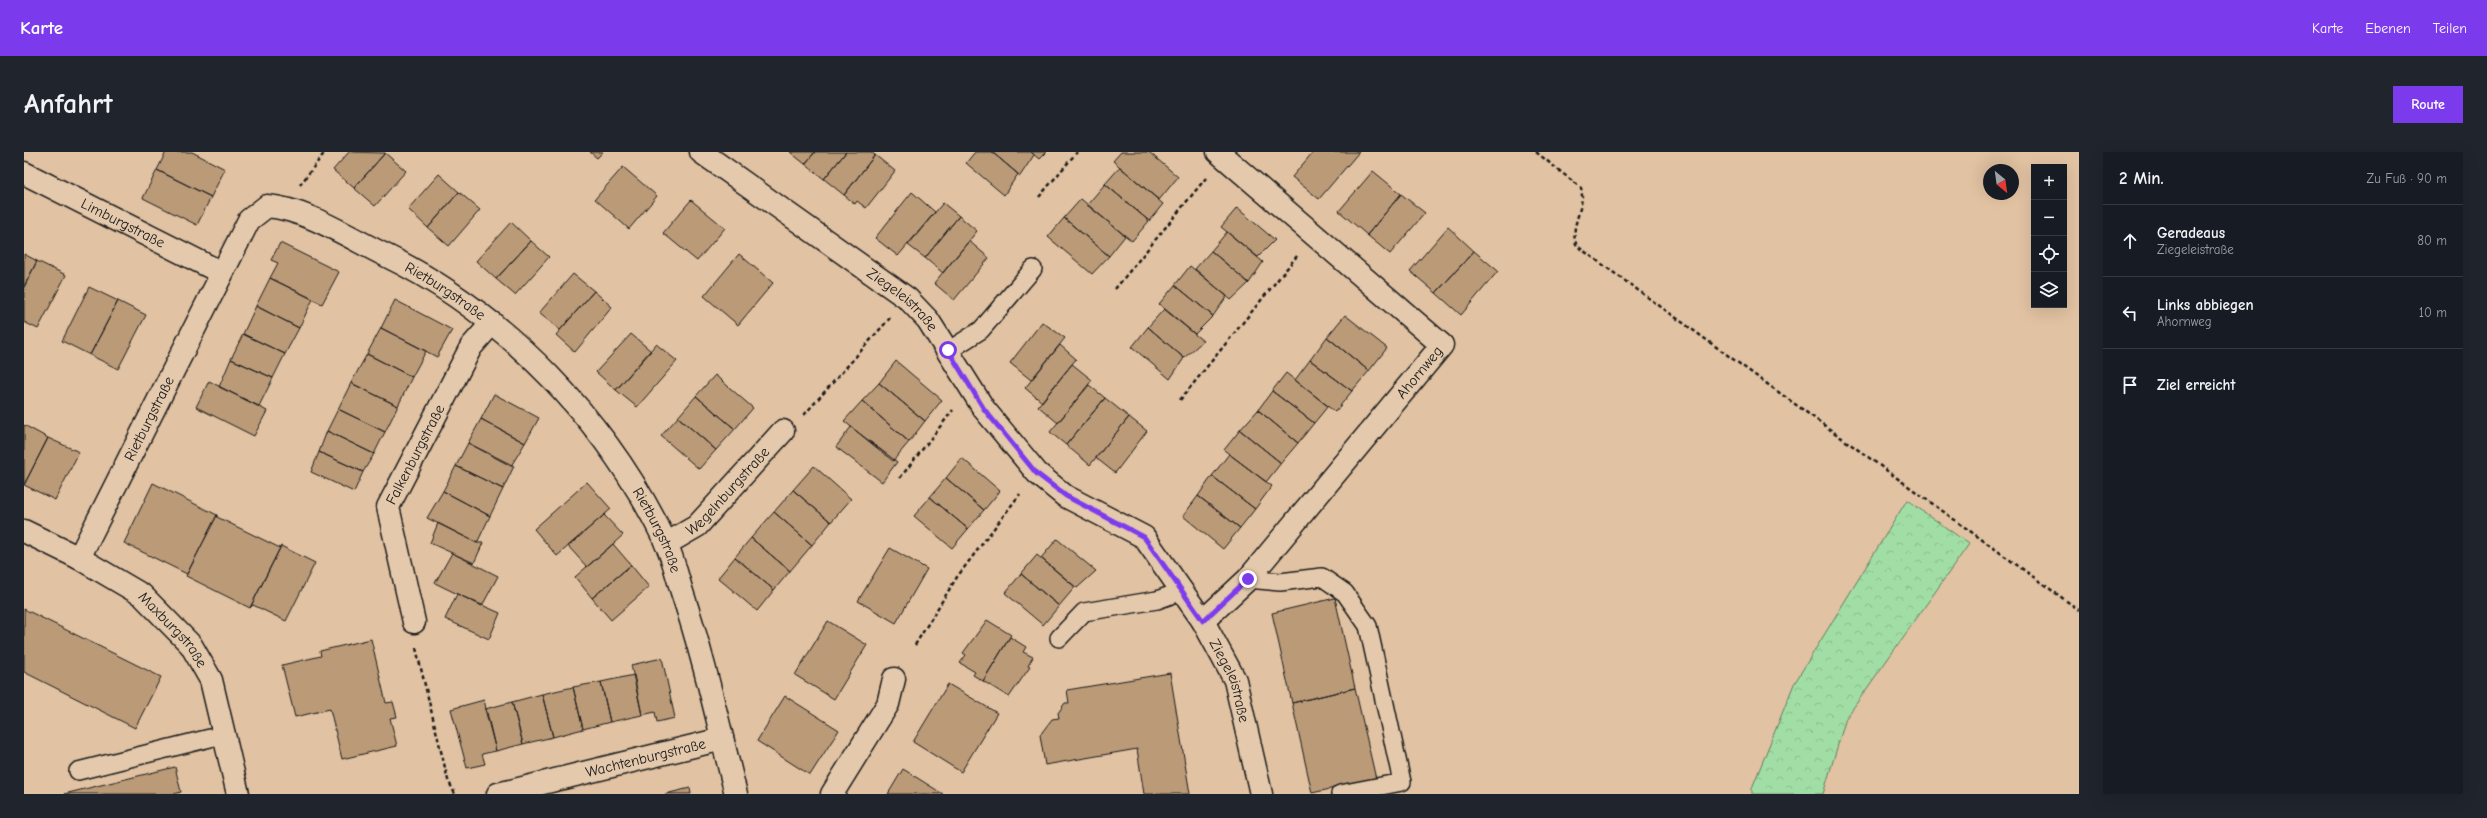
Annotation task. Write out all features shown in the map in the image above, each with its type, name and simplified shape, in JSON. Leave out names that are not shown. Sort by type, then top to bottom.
[{"type":"street","name":"Ziegeleistraße","points":[[701,152],[908,299],[928,320],[984,409],[1036,473],[1066,496],[1144,537],[1203,621],[1235,680],[1261,794]]},
{"type":"street","name":"Ahornweg","points":[[1203,621],[1248,579],[1442,345],[1221,154]]},
{"type":"street","name":"Limburgstraße","points":[[24,173],[222,274]]},
{"type":"street","name":"Rietburgstraße","points":[[79,558],[249,220],[267,206],[282,207],[320,223],[397,260],[445,288],[492,323],[539,364],[573,402],[623,467],[666,544],[693,625],[736,794]]},
{"type":"street","name":"Falkenburgstraße","points":[[414,622],[388,508],[471,347],[492,323]]},
{"type":"street","name":"Wegelnburgstraße","points":[[666,544],[697,526],[783,431]]},
{"type":"street","name":"Maxburgstraße","points":[[24,531],[79,558],[142,595],[191,645],[211,680],[226,734],[238,794]]},
{"type":"street","points":[[832,794],[888,704],[894,679]]},
{"type":"street","name":"Wachtenburgstraße","points":[[498,794],[722,739]]},
{"type":"lane","points":[[948,350],[981,330],[1033,269]]},
{"type":"lane","points":[[1248,579],[1280,582],[1322,577],[1345,593],[1368,626],[1402,782],[1340,794]]},
{"type":"lane","points":[[1059,638],[1084,612],[1157,600],[1182,591]]},
{"type":"lane","points":[[78,771],[226,734]]},
{"type":"path","points":[[282,207],[325,152]]},
{"type":"path","points":[[1038,197],[1076,152]]},
{"type":"path","points":[[1536,152],[1580,188],[1583,196],[1573,236],[1577,246],[2079,610]]},
{"type":"path","points":[[1115,289],[1221,154]]},
{"type":"path","points":[[1180,400],[1315,234]]},
{"type":"path","points":[[783,431],[797,422],[908,299]]},
{"type":"path","points":[[900,478],[970,389]]},
{"type":"path","points":[[915,644],[956,577],[1036,473]]},
{"type":"path","points":[[414,622],[413,636],[448,780],[455,794]]},
{"type":"green space","points":[[1907,500],[1969,544],[1846,718],[1823,794],[1752,794],[1752,788],[1794,684]]},
{"type":"building","points":[[166,152],[192,152],[225,169],[211,197],[157,170]]},
{"type":"building","points":[[349,152],[385,153],[354,188],[333,170]]},
{"type":"building","points":[[590,152],[603,152],[597,158]]},
{"type":"building","points":[[790,152],[815,152],[805,164]]},
{"type":"building","points":[[815,152],[846,152],[824,179],[805,164]]},
{"type":"building","points":[[846,152],[871,152],[875,155],[844,195],[824,179]]},
{"type":"building","points":[[975,152],[992,152],[1018,174],[1004,195],[966,163]]},
{"type":"building","points":[[992,152],[1031,152],[1034,155],[1020,176]]},
{"type":"building","points":[[1031,152],[1046,152],[1039,159]]},
{"type":"building","points":[[1121,152],[1149,152],[1178,177],[1159,200],[1113,161]]},
{"type":"building","points":[[1313,152],[1359,152],[1319,199],[1292,177]]},
{"type":"building","points":[[385,153],[406,171],[375,206],[354,188]]},
{"type":"building","points":[[875,155],[895,171],[866,208],[857,201],[855,204],[844,195]]},
{"type":"building","points":[[623,167],[657,196],[629,229],[595,199]]},
{"type":"building","points":[[1120,167],[1163,204],[1149,221],[1105,184]]},
{"type":"building","points":[[157,170],[211,197],[197,225],[143,198]]},
{"type":"building","points":[[1373,171],[1401,194],[1367,235],[1339,211]]},
{"type":"building","points":[[439,174],[459,192],[428,228],[408,209]]},
{"type":"building","points":[[1105,184],[1149,221],[1132,241],[1087,205]]},
{"type":"building","points":[[459,192],[480,210],[449,246],[428,228]]},
{"type":"building","points":[[912,192],[935,212],[898,256],[875,238]]},
{"type":"building","points":[[1401,194],[1425,213],[1390,254],[1367,235]]},
{"type":"building","points":[[1081,199],[1125,236],[1109,256],[1064,218]]},
{"type":"building","points":[[691,200],[725,228],[697,261],[663,233]]},
{"type":"building","points":[[943,203],[959,216],[925,258],[908,245]]},
{"type":"building","points":[[1237,208],[1275,240],[1258,257],[1221,227]]},
{"type":"building","points":[[959,216],[977,231],[943,273],[925,258]]},
{"type":"building","points":[[1064,218],[1109,256],[1092,274],[1048,237]]},
{"type":"building","points":[[511,222],[531,241],[496,279],[476,261]]},
{"type":"building","points":[[1448,227],[1474,251],[1436,293],[1410,271]]},
{"type":"building","points":[[1227,232],[1263,262],[1249,283],[1211,251]]},
{"type":"building","points":[[531,241],[549,257],[515,295],[496,279]]},
{"type":"building","points":[[969,241],[989,258],[954,300],[934,283]]},
{"type":"building","points":[[280,243],[339,272],[322,304],[270,278],[278,263],[271,260]]},
{"type":"building","points":[[1211,251],[1249,283],[1231,300],[1195,269]]},
{"type":"building","points":[[1474,251],[1498,271],[1461,315],[1436,293]]},
{"type":"building","points":[[24,254],[37,261],[24,287]]},
{"type":"building","points":[[739,254],[773,283],[738,325],[704,296]]},
{"type":"building","points":[[37,261],[66,275],[38,329],[24,322],[24,287]]},
{"type":"building","points":[[1190,266],[1227,296],[1213,316],[1175,285]]},
{"type":"building","points":[[573,274],[594,291],[560,330],[539,313]]},
{"type":"building","points":[[270,278],[313,299],[299,328],[256,306]]},
{"type":"building","points":[[1175,285],[1213,316],[1195,334],[1159,304]]},
{"type":"building","points":[[89,287],[118,301],[90,355],[62,341]]},
{"type":"building","points":[[594,291],[612,307],[575,352],[556,335]]},
{"type":"building","points":[[395,300],[452,330],[437,357],[381,328]]},
{"type":"building","points":[[118,301],[146,315],[118,369],[90,355]]},
{"type":"building","points":[[256,306],[299,328],[285,354],[243,334]]},
{"type":"building","points":[[1164,309],[1203,341],[1184,358],[1148,327]]},
{"type":"building","points":[[1345,315],[1387,348],[1369,371],[1327,337]]},
{"type":"building","points":[[1042,322],[1065,338],[1031,380],[1010,363]]},
{"type":"building","points":[[1148,327],[1184,358],[1170,379],[1132,347]]},
{"type":"building","points":[[381,328],[426,351],[412,377],[367,354]]},
{"type":"building","points":[[243,334],[285,354],[273,378],[231,359]]},
{"type":"building","points":[[631,334],[651,351],[616,390],[596,372]]},
{"type":"building","points":[[1327,337],[1369,371],[1352,391],[1310,360]]},
{"type":"building","points":[[656,344],[677,361],[637,407],[616,390]]},
{"type":"building","points":[[1060,345],[1076,359],[1042,402],[1025,388]]},
{"type":"building","points":[[367,354],[412,377],[398,406],[351,383]]},
{"type":"building","points":[[231,359],[273,378],[259,406],[219,387]]},
{"type":"building","points":[[1310,360],[1352,391],[1335,412],[1295,380]]},
{"type":"building","points":[[896,361],[942,400],[925,421],[879,383]]},
{"type":"building","points":[[1072,364],[1092,380],[1058,423],[1038,406]]},
{"type":"building","points":[[1286,373],[1328,406],[1314,423],[1272,391]]},
{"type":"building","points":[[715,375],[753,408],[735,429],[696,396]]},
{"type":"building","points":[[209,381],[267,411],[254,436],[196,407]]},
{"type":"building","points":[[351,383],[398,406],[385,432],[338,409]]},
{"type":"building","points":[[879,383],[925,421],[909,442],[862,401]]},
{"type":"building","points":[[1089,385],[1105,398],[1066,445],[1050,432]]},
{"type":"building","points":[[1272,391],[1314,423],[1298,443],[1258,410]]},
{"type":"building","points":[[494,394],[539,418],[525,443],[481,419]]},
{"type":"building","points":[[696,396],[735,429],[716,450],[678,417]]},
{"type":"building","points":[[1105,398],[1129,417],[1090,465],[1066,445]]},
{"type":"building","points":[[862,401],[909,442],[893,461],[844,421]]},
{"type":"building","points":[[338,409],[385,432],[374,454],[327,431]]},
{"type":"building","points":[[1258,410],[1298,443],[1281,463],[1240,430]]},
{"type":"building","points":[[678,417],[716,450],[699,469],[661,436]]},
{"type":"building","points":[[1129,417],[1147,431],[1115,473],[1096,458]]},
{"type":"building","points":[[481,419],[525,443],[511,466],[468,443]]},
{"type":"building","points":[[24,425],[48,438],[24,485]]},
{"type":"building","points":[[851,427],[897,462],[882,482],[836,447]]},
{"type":"building","points":[[1240,430],[1281,463],[1266,482],[1224,450]]},
{"type":"building","points":[[327,431],[374,454],[363,472],[319,452]]},
{"type":"building","points":[[48,438],[79,452],[55,500],[24,485]]},
{"type":"building","points":[[468,443],[514,466],[503,489],[456,466]]},
{"type":"building","points":[[319,452],[363,472],[354,492],[311,472]]},
{"type":"building","points":[[1229,454],[1272,486],[1255,509],[1212,476]]},
{"type":"building","points":[[962,458],[1000,491],[984,510],[946,478]]},
{"type":"building","points":[[456,466],[503,489],[490,516],[443,491]]},
{"type":"building","points":[[814,466],[851,499],[831,522],[793,490]]},
{"type":"building","points":[[1212,476],[1255,509],[1240,528],[1198,496]]},
{"type":"building","points":[[946,478],[984,510],[968,529],[930,497]]},
{"type":"building","points":[[587,482],[611,509],[557,556],[534,529]]},
{"type":"building","points":[[153,483],[217,515],[187,574],[124,543]]},
{"type":"building","points":[[793,490],[831,522],[812,545],[774,512]]},
{"type":"building","points":[[443,491],[490,516],[477,543],[427,518]]},
{"type":"building","points":[[1198,496],[1240,528],[1223,549],[1183,516]]},
{"type":"building","points":[[930,497],[968,529],[952,548],[914,516]]},
{"type":"building","points":[[774,512],[812,545],[790,571],[751,538]]},
{"type":"building","points":[[217,515],[217,517],[280,548],[250,608],[186,576]]},
{"type":"building","points":[[604,515],[623,535],[587,567],[568,546]]},
{"type":"building","points":[[438,523],[477,543],[483,543],[474,563],[430,543]]},
{"type":"building","points":[[751,538],[790,571],[774,590],[735,557]]},
{"type":"building","points":[[1057,539],[1096,571],[1077,588],[1041,558]]},
{"type":"building","points":[[613,544],[631,565],[592,598],[575,577]]},
{"type":"building","points":[[281,546],[315,563],[286,621],[253,605],[250,608]]},
{"type":"building","points":[[890,548],[927,569],[896,623],[858,601]]},
{"type":"building","points":[[452,553],[498,576],[482,606],[435,583]]},
{"type":"building","points":[[1037,555],[1075,587],[1059,606],[1021,574]]},
{"type":"building","points":[[735,557],[774,590],[757,611],[718,578]]},
{"type":"building","points":[[631,565],[649,587],[611,620],[592,598]]},
{"type":"building","points":[[1021,574],[1059,606],[1043,625],[1005,593]]},
{"type":"building","points":[[457,594],[500,613],[489,639],[445,619]]},
{"type":"building","points":[[1335,598],[1355,688],[1292,703],[1272,613]]},
{"type":"building","points":[[24,609],[161,677],[135,728],[24,672]]},
{"type":"building","points":[[987,620],[1011,635],[983,681],[973,675],[975,672],[960,663],[966,655],[963,653]]},
{"type":"building","points":[[828,621],[867,645],[834,699],[795,675]]},
{"type":"building","points":[[1010,637],[1026,647],[1023,652],[1033,657],[1028,666],[1030,667],[1009,697],[983,681]]},
{"type":"building","points":[[371,639],[386,703],[393,702],[397,717],[390,718],[397,746],[342,759],[330,709],[295,717],[282,665],[321,656],[320,651]]},
{"type":"building","points":[[662,658],[675,718],[657,722],[655,712],[642,715],[631,665]]},
{"type":"building","points":[[1170,673],[1190,794],[1144,794],[1137,749],[1045,765],[1040,735],[1052,719],[1059,718],[1058,713],[1065,703],[1069,703],[1067,690]]},
{"type":"building","points":[[634,675],[642,715],[610,722],[601,682]]},
{"type":"building","points":[[601,682],[610,722],[583,729],[573,687]]},
{"type":"building","points":[[948,684],[997,713],[961,772],[913,742]]},
{"type":"building","points":[[573,687],[583,729],[553,737],[542,694]]},
{"type":"building","points":[[1355,688],[1376,779],[1312,793],[1292,703]]},
{"type":"building","points":[[542,694],[553,737],[523,744],[512,702]]},
{"type":"building","points":[[785,696],[839,730],[810,775],[757,741]]},
{"type":"building","points":[[484,700],[496,751],[482,754],[485,764],[467,768],[451,709]]},
{"type":"building","points":[[512,702],[523,744],[496,751],[485,709]]},
{"type":"building","points":[[175,767],[181,792],[174,794],[64,794]]},
{"type":"building","points":[[903,769],[943,794],[888,794]]},
{"type":"building","points":[[690,788],[691,794],[665,794]]},
{"type":"route","points":[[948,350],[970,389],[984,409],[1036,473],[1066,496],[1144,537],[1203,621],[1248,579]]}]
